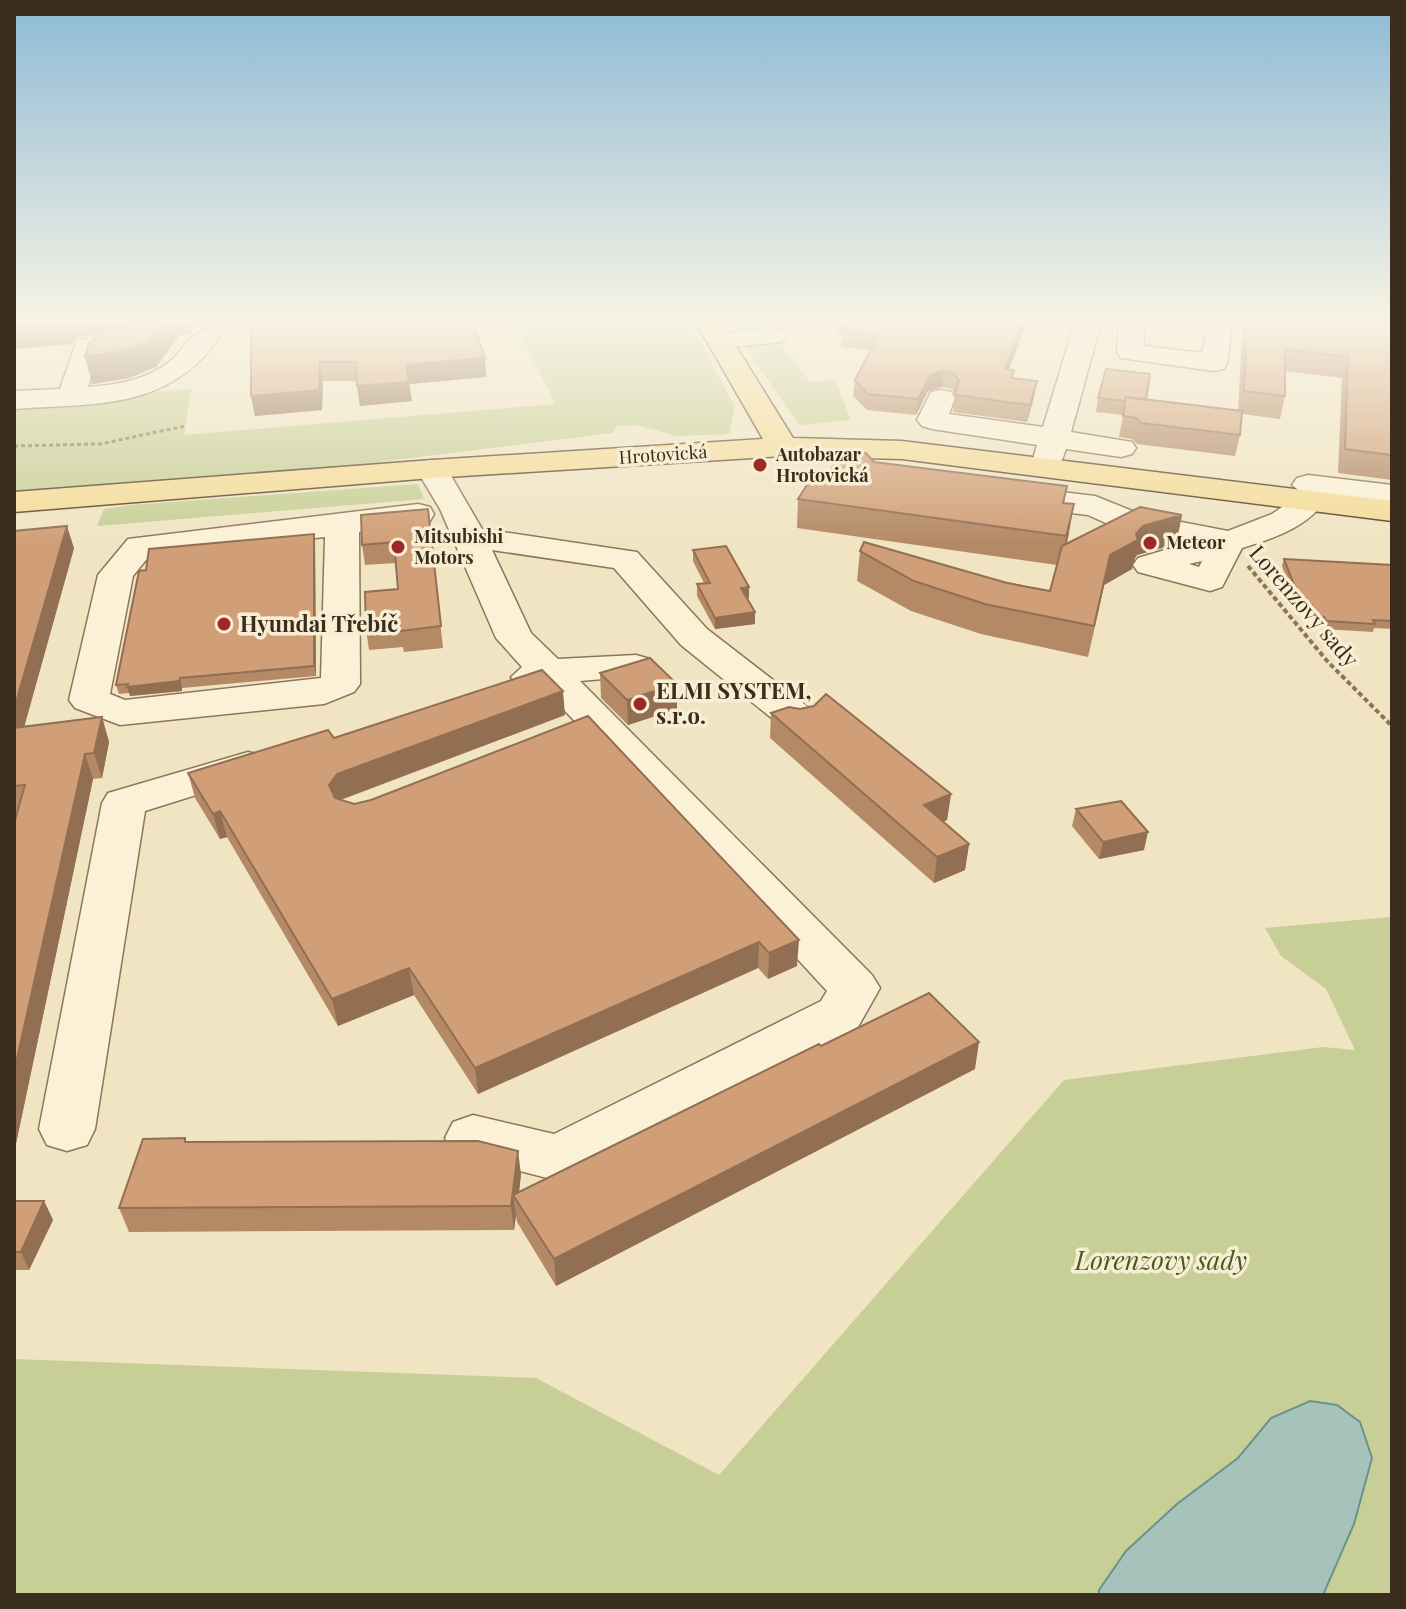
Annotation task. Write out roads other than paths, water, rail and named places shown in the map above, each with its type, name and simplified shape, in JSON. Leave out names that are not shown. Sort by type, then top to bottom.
[{"type":"main road","points":[[752,394],[783,447]]},
{"type":"main road","name":"Hrotovická","points":[[14,502],[432,469],[783,447],[1049,453],[1309,493],[1392,511]]},
{"type":"street","points":[[32,397],[81,394]]},
{"type":"street","points":[[1049,453],[1067,394]]},
{"type":"street","points":[[941,398],[932,420],[1049,453],[1121,448]]},
{"type":"street","points":[[432,469],[463,523],[515,638],[854,988],[840,1014],[559,1158],[473,1138]]},
{"type":"street","points":[[974,491],[1095,506],[1131,522],[1228,541]]},
{"type":"street","points":[[1228,541],[1210,580],[1150,565],[1284,522],[1306,508],[1309,493],[1392,495]]},
{"type":"street","points":[[342,525],[340,684],[324,692],[120,713],[89,700],[116,575],[140,546],[342,525],[463,523],[625,559],[694,637],[798,719]]},
{"type":"street","points":[[488,690],[548,671],[636,667]]},
{"type":"street","points":[[553,738],[597,720]]},
{"type":"street","points":[[67,1129],[124,803],[291,751]]},
{"type":"water","points":[[1310,1401],[1337,1405],[1360,1422],[1372,1458],[1354,1524],[1323,1595],[1099,1595],[1099,1590],[1126,1551],[1177,1504],[1238,1458],[1271,1418]]},
{"type":"place","name":"Autobazar Hrotovická","points":[[760,465]]},
{"type":"place","name":"Meteor","points":[[1150,543]]},
{"type":"place","name":"Mitsubishi Motors","points":[[398,547]]},
{"type":"place","name":"Hyundai Třebíč","points":[[224,624]]},
{"type":"place","name":"ELMI SYSTEM, s.r.o.","points":[[640,704]]},
{"type":"park label","name":"Lorenzovy sady","points":[[1161,1261]]}]
